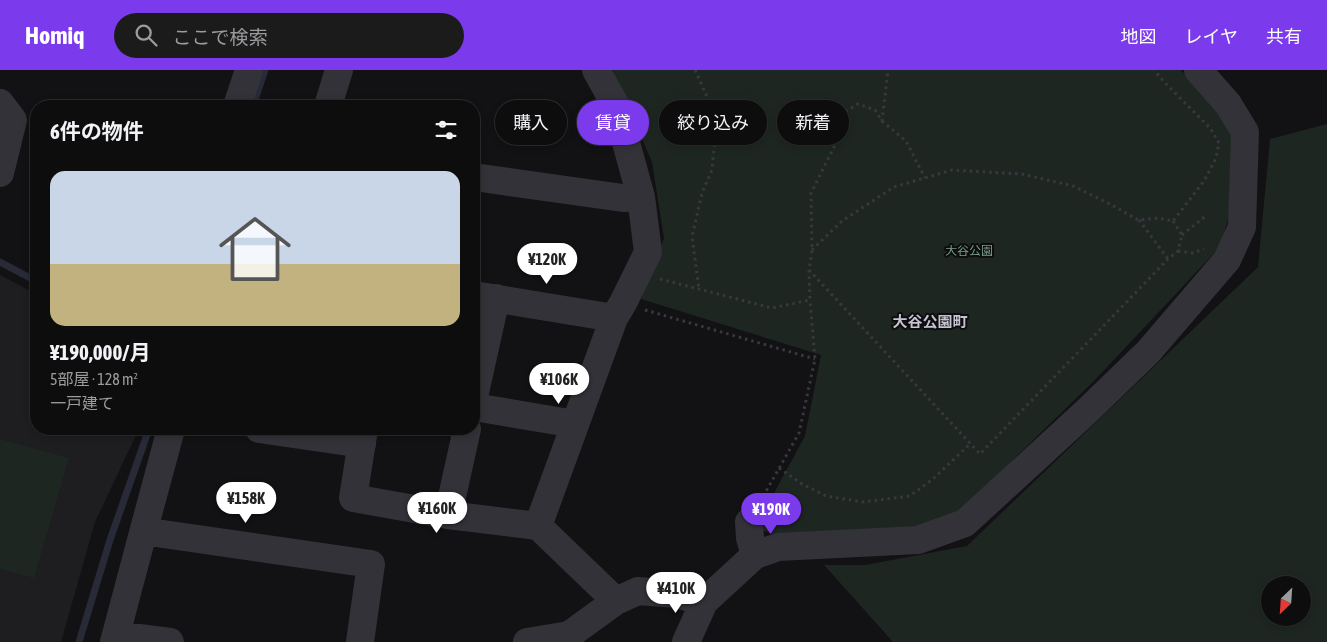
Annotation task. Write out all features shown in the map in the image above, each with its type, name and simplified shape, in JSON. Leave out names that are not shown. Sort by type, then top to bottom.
[{"type":"street","points":[[239,100],[249,70]]},
{"type":"street","points":[[330,100],[339,70]]},
{"type":"street","points":[[538,526],[619,311],[648,252],[641,197],[616,106],[596,70]]},
{"type":"street","points":[[686,642],[704,602],[755,555],[778,547],[918,540],[965,523],[1148,352],[1227,260],[1242,227],[1245,132],[1228,104],[1198,70]]},
{"type":"street","points":[[0,103],[13,120],[0,173]]},
{"type":"street","points":[[480,178],[623,198],[641,197]]},
{"type":"street","points":[[480,342],[485,296],[619,311]]},
{"type":"street","points":[[480,408],[575,424]]},
{"type":"street","points":[[170,435],[115,638],[170,642]]},
{"type":"street","points":[[348,435],[363,436],[353,498],[448,515],[538,526],[616,601]]},
{"type":"street","points":[[448,515],[466,435]]},
{"type":"street","points":[[749,522],[750,538],[755,555]]},
{"type":"street","points":[[144,529],[163,534],[371,564],[360,642]]},
{"type":"street","points":[[527,642],[569,635],[616,601],[638,591],[677,594],[704,602]]},
{"type":"path","points":[[695,70],[709,101],[715,137],[712,170],[702,193],[692,237],[699,289]]},
{"type":"path","points":[[882,122],[888,70]]},
{"type":"path","points":[[1154,70],[1211,129],[1219,143],[1216,158],[1204,181],[1173,221]]},
{"type":"path","points":[[749,522],[799,433],[815,360],[809,270],[812,250],[811,193],[834,147],[844,112],[858,104],[875,110],[882,122],[906,141],[925,178]]},
{"type":"path","points":[[812,250],[842,221],[894,187],[952,170],[1022,174],[1073,186],[1138,220],[1168,259]]},
{"type":"path","points":[[809,270],[980,454],[1168,259],[1178,251],[1182,235],[1207,216]]},
{"type":"path","points":[[1138,220],[1159,218],[1173,221],[1182,235]]},
{"type":"path","points":[[638,273],[772,308],[810,300]]},
{"type":"path","points":[[619,311],[815,360]]},
{"type":"path","points":[[778,468],[802,484],[826,496],[863,502],[910,496],[933,479],[971,443]]},
{"type":"shaded area","points":[[0,275],[30,291],[30,435],[136,435],[95,522],[61,642],[0,642]]},
{"type":"green space","name":"大谷公園","points":[[612,70],[1181,70],[1222,115],[1234,140],[1230,213],[1220,247],[1093,382],[959,512],[915,527],[776,535],[755,528],[805,436],[821,355],[641,299],[664,238],[652,162],[645,145],[649,145],[649,100],[625,100]]},
{"type":"green space","points":[[1327,124],[1327,642],[893,642],[824,565],[865,565],[967,546],[1258,267],[1270,139]]},
{"type":"green space","points":[[0,439],[69,458],[34,578],[0,569]]},
{"type":"waterway","points":[[255,100],[265,70]]},
{"type":"waterway","points":[[0,262],[30,278]]},
{"type":"waterway","points":[[79,642],[110,540],[147,435]]},
{"type":"district","name":"大谷公園町","points":[[930,322]]}]
